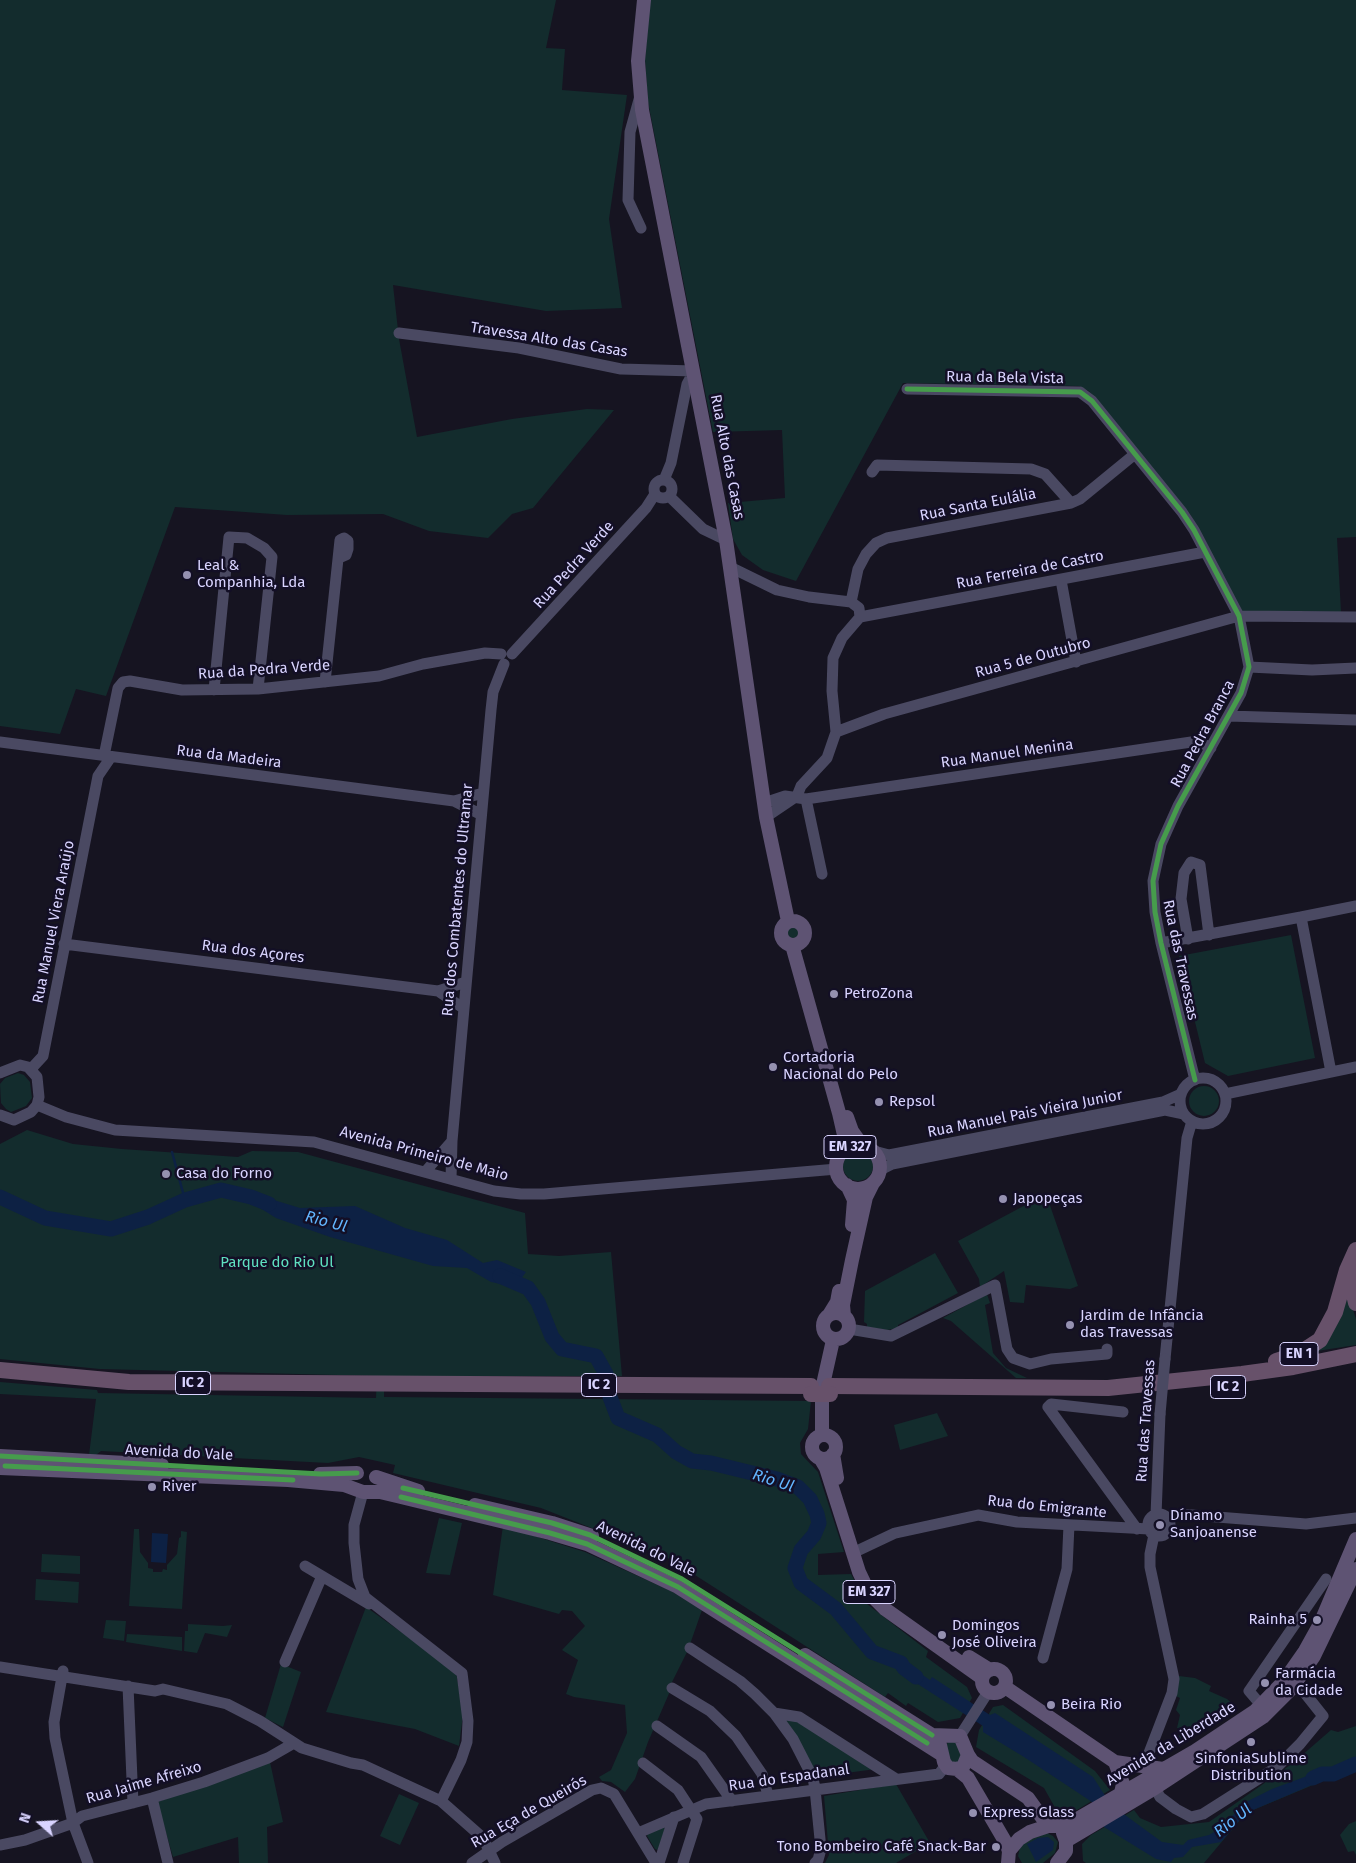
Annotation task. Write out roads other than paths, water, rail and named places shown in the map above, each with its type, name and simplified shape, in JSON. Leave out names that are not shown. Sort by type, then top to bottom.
[{"type":"highway","name":"EN 1","points":[[1178,1381],[1282,1359],[1312,1348],[1329,1328],[1336,1312],[1346,1270],[1356,1250]]},
{"type":"highway","points":[[1356,1271],[1353,1290],[1356,1303]]},
{"type":"highway","name":"IC 2","points":[[0,1376],[129,1388],[1094,1389],[1293,1367],[1356,1354]]},
{"type":"highway","name":"IC 2","points":[[829,1390],[1099,1394],[1194,1391],[1245,1385],[1356,1365]]},
{"type":"highway","name":"IC 2","points":[[0,1370],[129,1382],[811,1390]]},
{"type":"main road","name":"Rua Alto das Casas","points":[[644,0],[638,62],[640,95],[726,540],[765,810],[788,921],[797,920],[803,925],[805,937],[796,944]]},
{"type":"main road","name":"EM 327","points":[[796,944],[852,1131],[880,1163],[880,1170],[866,1196],[843,1305],[844,1316],[848,1322],[849,1330]]},
{"type":"main road","name":"EM 327","points":[[796,944],[839,1113],[844,1135],[844,1151]]},
{"type":"main road","name":"EM 327","points":[[868,1148],[856,1145],[844,1151],[837,1162],[837,1169],[842,1181],[847,1185],[854,1200],[853,1216],[837,1302],[824,1320],[823,1328],[826,1336],[833,1340],[822,1389],[822,1435],[816,1438],[812,1448],[814,1454],[827,1456],[833,1465],[858,1550],[876,1588],[891,1604],[986,1674]]},
{"type":"main road","points":[[847,1185],[860,1189],[873,1183]]},
{"type":"main road","points":[[829,1315],[837,1313],[844,1316]]},
{"type":"main road","points":[[833,1340],[841,1339],[849,1330]]},
{"type":"main road","name":"Avenida do Vale","points":[[0,1456],[321,1474],[357,1473],[368,1470],[376,1477],[403,1488],[552,1523],[590,1535],[682,1579],[932,1735],[946,1736],[956,1734],[960,1736]]},
{"type":"main road","name":"EM 327","points":[[827,1456],[826,1468],[859,1572],[869,1593],[885,1609],[986,1674]]},
{"type":"main road","name":"Avenida do Vale","points":[[0,1468],[288,1480],[401,1497],[550,1533],[587,1544],[678,1587],[948,1763],[968,1778],[1006,1843],[1007,1859]]},
{"type":"main road","points":[[357,1473],[354,1480],[362,1490],[375,1485],[376,1477]]},
{"type":"main road","name":"Avenida da Liberdade","points":[[1007,1859],[1024,1835],[1052,1827],[1087,1821],[1126,1797],[1163,1768],[1241,1722],[1261,1705],[1284,1681],[1305,1651],[1320,1624],[1356,1538]]},
{"type":"main road","name":"Avenida da Liberdade","points":[[1126,1797],[1155,1788],[1263,1718],[1296,1682],[1314,1656],[1356,1570]]},
{"type":"main road","name":"EM 327","points":[[986,1674],[998,1670],[1005,1675],[1005,1687],[1115,1762],[1144,1766]]},
{"type":"main road","points":[[986,1674],[983,1686],[985,1697],[999,1692],[1005,1687]]},
{"type":"main road","points":[[946,1736],[941,1742],[948,1763],[963,1767],[968,1755]]},
{"type":"main road","points":[[960,1736],[972,1761],[1028,1798],[1052,1827],[1065,1835],[1068,1852]]},
{"type":"main road","points":[[1115,1762],[1126,1797]]},
{"type":"main road","points":[[1144,1766],[1163,1768]]},
{"type":"main road","name":"Avenida da Liberdade","points":[[1056,1863],[1068,1852],[1087,1821]]},
{"type":"street","points":[[640,95],[630,132],[628,200],[641,228]]},
{"type":"street","name":"Travessa Alto das Casas","points":[[399,333],[519,348],[622,369],[694,371]]},
{"type":"street","points":[[664,480],[671,463],[687,384],[694,371]]},
{"type":"street","name":"Rua da Bela Vista","points":[[907,388],[1080,392],[1092,401],[1135,454]]},
{"type":"street","name":"Rua Santa Eulália","points":[[851,602],[858,569],[866,554],[876,544],[887,538],[1080,499],[1135,454]]},
{"type":"street","name":"Rua Pedra Branca","points":[[1135,454],[1182,512],[1205,552],[1239,616],[1249,667],[1241,693],[1230,716],[1178,806],[1161,844]]},
{"type":"street","points":[[872,472],[877,465],[1031,469],[1045,474],[1071,502]]},
{"type":"street","points":[[658,480],[669,482],[672,488],[669,496],[660,498],[655,494],[654,485],[658,480]]},
{"type":"street","name":"Rua Pedra Verde","points":[[505,657],[646,508],[655,494]]},
{"type":"street","points":[[669,496],[703,529],[726,540]]},
{"type":"street","points":[[214,690],[229,537],[247,538],[264,548],[272,557],[258,689]]},
{"type":"street","name":"Rua Ferreira de Castro","points":[[860,617],[1205,552]]},
{"type":"street","points":[[325,682],[339,558]]},
{"type":"street","points":[[730,567],[777,590],[809,597],[851,602],[859,608],[860,617],[842,638],[833,658],[832,691],[836,732],[827,758],[802,786],[801,798],[822,874]]},
{"type":"street","points":[[1060,580],[1076,662]]},
{"type":"street","name":"Rua 5 de Outubro","points":[[836,732],[884,714],[1239,616],[1356,617]]},
{"type":"street","name":"Rua da Pedra Verde","points":[[103,755],[118,688],[123,682],[130,681],[182,690],[258,689],[379,676],[423,664],[485,653],[505,657]]},
{"type":"street","name":"Rua dos Combatentes do Ultramar","points":[[451,1179],[452,1141],[480,814],[493,692],[505,657]]},
{"type":"street","points":[[1249,667],[1312,670],[1356,668]]},
{"type":"street","points":[[1230,716],[1356,720]]},
{"type":"street","name":"Rua Manuel Menina","points":[[801,798],[1198,741],[1211,748]]},
{"type":"street","name":"Rua da Madeira","points":[[0,742],[454,801],[480,814]]},
{"type":"street","name":"Rua Manuel Viera Araújo","points":[[31,1069],[43,1056],[103,755]]},
{"type":"street","name":"Rua Manuel Viera Araújo","points":[[98,776],[103,755]]},
{"type":"street","name":"Rua da Madeira","points":[[454,801],[483,793]]},
{"type":"street","points":[[765,810],[801,798]]},
{"type":"street","name":"Rua das Travessas","points":[[1161,844],[1153,881],[1161,943],[1195,1080]]},
{"type":"street","points":[[1188,939],[1182,899],[1184,873],[1190,862],[1200,865],[1209,935]]},
{"type":"street","points":[[1161,943],[1356,906]]},
{"type":"street","points":[[1301,917],[1331,1072]]},
{"type":"street","name":"Rua dos Açores","points":[[64,944],[438,991],[466,982]]},
{"type":"street","name":"Rua dos Açores","points":[[438,991],[463,1008]]},
{"type":"street","points":[[0,1072],[20,1065],[31,1069],[37,1077],[37,1105],[31,1112],[14,1120],[1,1117]]},
{"type":"street","points":[[1225,1094],[1356,1067]]},
{"type":"street","points":[[1182,1094],[1185,1087],[1195,1080],[1211,1079],[1220,1085],[1225,1094],[1225,1108],[1217,1119],[1204,1124],[1188,1117]]},
{"type":"street","name":"Rua das Travessas","points":[[1156,1515],[1160,1414],[1188,1138],[1188,1117],[1180,1103],[1182,1094]]},
{"type":"street","name":"Rua Manuel Pais Vieira Junior","points":[[868,1148],[890,1155],[1163,1102],[1182,1094]]},
{"type":"street","name":"Avenida Primeiro de Maio","points":[[37,1105],[66,1117],[115,1130],[314,1142],[494,1191],[544,1194],[837,1169]]},
{"type":"street","name":"Rua Manuel Pais Vieira Junior","points":[[880,1170],[892,1164],[1165,1110],[1188,1117]]},
{"type":"street","points":[[425,1172],[452,1141]]},
{"type":"street","points":[[849,1330],[891,1336],[994,1285],[1007,1348],[1013,1358],[1030,1364],[1051,1359],[1107,1354],[1107,1349]]},
{"type":"street","points":[[1123,1412],[1051,1404],[1048,1407],[1136,1529]]},
{"type":"street","points":[[362,1490],[354,1525],[354,1543],[358,1579],[365,1597],[462,1673],[468,1721],[467,1742],[461,1760],[441,1801]]},
{"type":"street","points":[[1168,1519],[1179,1514],[1306,1524],[1356,1518]]},
{"type":"street","name":"Rua do Emigrante","points":[[858,1550],[895,1533],[978,1515],[1017,1522],[1136,1529],[1151,1532]]},
{"type":"street","points":[[1144,1766],[1172,1693],[1174,1679],[1150,1567],[1150,1519],[1156,1515],[1163,1515],[1168,1519],[1170,1526],[1168,1533],[1161,1536],[1151,1532]]},
{"type":"street","points":[[1043,1658],[1067,1569],[1068,1526]]},
{"type":"street","points":[[305,1566],[374,1605]]},
{"type":"street","points":[[285,1662],[322,1576]]},
{"type":"street","points":[[1261,1705],[1249,1691],[1326,1579]]},
{"type":"street","points":[[690,1648],[740,1680],[774,1713],[793,1739],[812,1778],[815,1789],[821,1849],[818,1860],[815,1863]]},
{"type":"street","points":[[0,1661],[155,1691],[164,1689]]},
{"type":"street","points":[[0,1668],[156,1684],[164,1689],[227,1704],[260,1721],[306,1750],[363,1765],[441,1801],[483,1838],[495,1863]]},
{"type":"street","points":[[63,1673],[54,1722],[55,1738],[73,1823],[88,1863]]},
{"type":"street","points":[[1155,1788],[1160,1797],[1191,1817],[1203,1814],[1277,1767],[1300,1744],[1323,1716],[1296,1682]]},
{"type":"street","points":[[128,1686],[133,1803]]},
{"type":"street","points":[[672,1688],[710,1711],[736,1736],[762,1774],[768,1795]]},
{"type":"street","points":[[960,1736],[985,1697]]},
{"type":"street","points":[[774,1713],[799,1717],[896,1779]]},
{"type":"street","points":[[657,1726],[701,1757],[732,1801]]},
{"type":"street","name":"Rua Jaime Afreixo","points":[[0,1845],[25,1840],[73,1823],[82,1816],[152,1798],[268,1758],[294,1743]]},
{"type":"street","points":[[351,1763],[360,1770],[440,1806],[504,1863]]},
{"type":"street","points":[[643,1763],[678,1790],[697,1819],[683,1863]]},
{"type":"street","name":"Rua do Espadanal","points":[[638,1833],[706,1804],[939,1774],[948,1763]]},
{"type":"street","name":"Rua Eça de Queirós","points":[[472,1863],[489,1850],[592,1790],[602,1788],[614,1794],[638,1833]]},
{"type":"street","points":[[152,1798],[168,1863]]},
{"type":"street","points":[[658,1863],[674,1817]]},
{"type":"street","points":[[638,1833],[658,1863]]},
{"type":"water","points":[[251,1197],[264,1197],[300,1208],[355,1206],[405,1228],[447,1240],[483,1263],[497,1260],[526,1272],[515,1287],[491,1282],[467,1268],[433,1266],[330,1237],[276,1218],[252,1203]]},
{"type":"water","points":[[152,1533],[168,1534],[166,1563],[151,1562]]},
{"type":"water","points":[[902,1661],[930,1680],[932,1677],[990,1715],[995,1713],[1093,1777],[1104,1794],[1125,1815],[1162,1842],[1183,1845],[1188,1840],[1209,1835],[1219,1829],[1246,1802],[1272,1789],[1326,1769],[1333,1776],[1246,1813],[1221,1842],[1192,1847],[1183,1857],[1174,1858],[1171,1862],[1156,1859],[1104,1827],[1092,1802],[983,1732],[983,1726],[896,1670]]},
{"type":"water","points":[[1048,1837],[1054,1842],[1053,1850],[1036,1862],[1027,1844],[1038,1838]]},
{"type":"waterway","points":[[172,1152],[185,1200]]},
{"type":"waterway","name":"Rio Ul","points":[[0,1197],[45,1218],[111,1229],[148,1217],[185,1200],[221,1190],[251,1197],[269,1204]]},
{"type":"waterway","name":"Rio Ul","points":[[500,1276],[528,1288],[538,1302],[552,1337],[562,1349],[596,1356],[607,1379]]},
{"type":"waterway","name":"Rio Ul","points":[[610,1397],[618,1418],[657,1435],[676,1452],[692,1461],[711,1463],[777,1479],[798,1487],[810,1499],[819,1523],[814,1535],[801,1550],[795,1568],[801,1583],[836,1609],[872,1652],[901,1663],[904,1668],[916,1677]]},
{"type":"waterway","name":"Rio Ul","points":[[1313,1778],[1322,1774],[1333,1774],[1356,1764]]},
{"type":"place","name":"Leal & Companhia, Lda","points":[[187,575]]},
{"type":"place","name":"PetroZona","points":[[834,994]]},
{"type":"place","name":"Cortadoria Nacional do Pelo","points":[[773,1067]]},
{"type":"place","name":"Repsol","points":[[879,1102]]},
{"type":"place","name":"Casa do Forno","points":[[166,1174]]},
{"type":"place","name":"Japopeças","points":[[1003,1199]]},
{"type":"place","name":"Jardim de Infância das Travessas","points":[[1070,1325]]},
{"type":"place","name":"River","points":[[152,1487]]},
{"type":"place","name":"Dínamo Sanjoanense","points":[[1160,1525]]},
{"type":"place","name":"Rainha 5","points":[[1317,1620]]},
{"type":"place","name":"Domingos José Oliveira","points":[[942,1635]]},
{"type":"place","name":"Farmácia da Cidade","points":[[1265,1683]]},
{"type":"place","name":"Beira Rio","points":[[1051,1705]]},
{"type":"place","name":"SinfoniaSublime Distribution","points":[[1251,1742]]},
{"type":"place","name":"Express Glass","points":[[973,1813]]},
{"type":"place","name":"Tono Bombeiro Café Snack-Bar","points":[[996,1847]]},
{"type":"park label","name":"Parque do Rio Ul","points":[[277,1263]]}]
